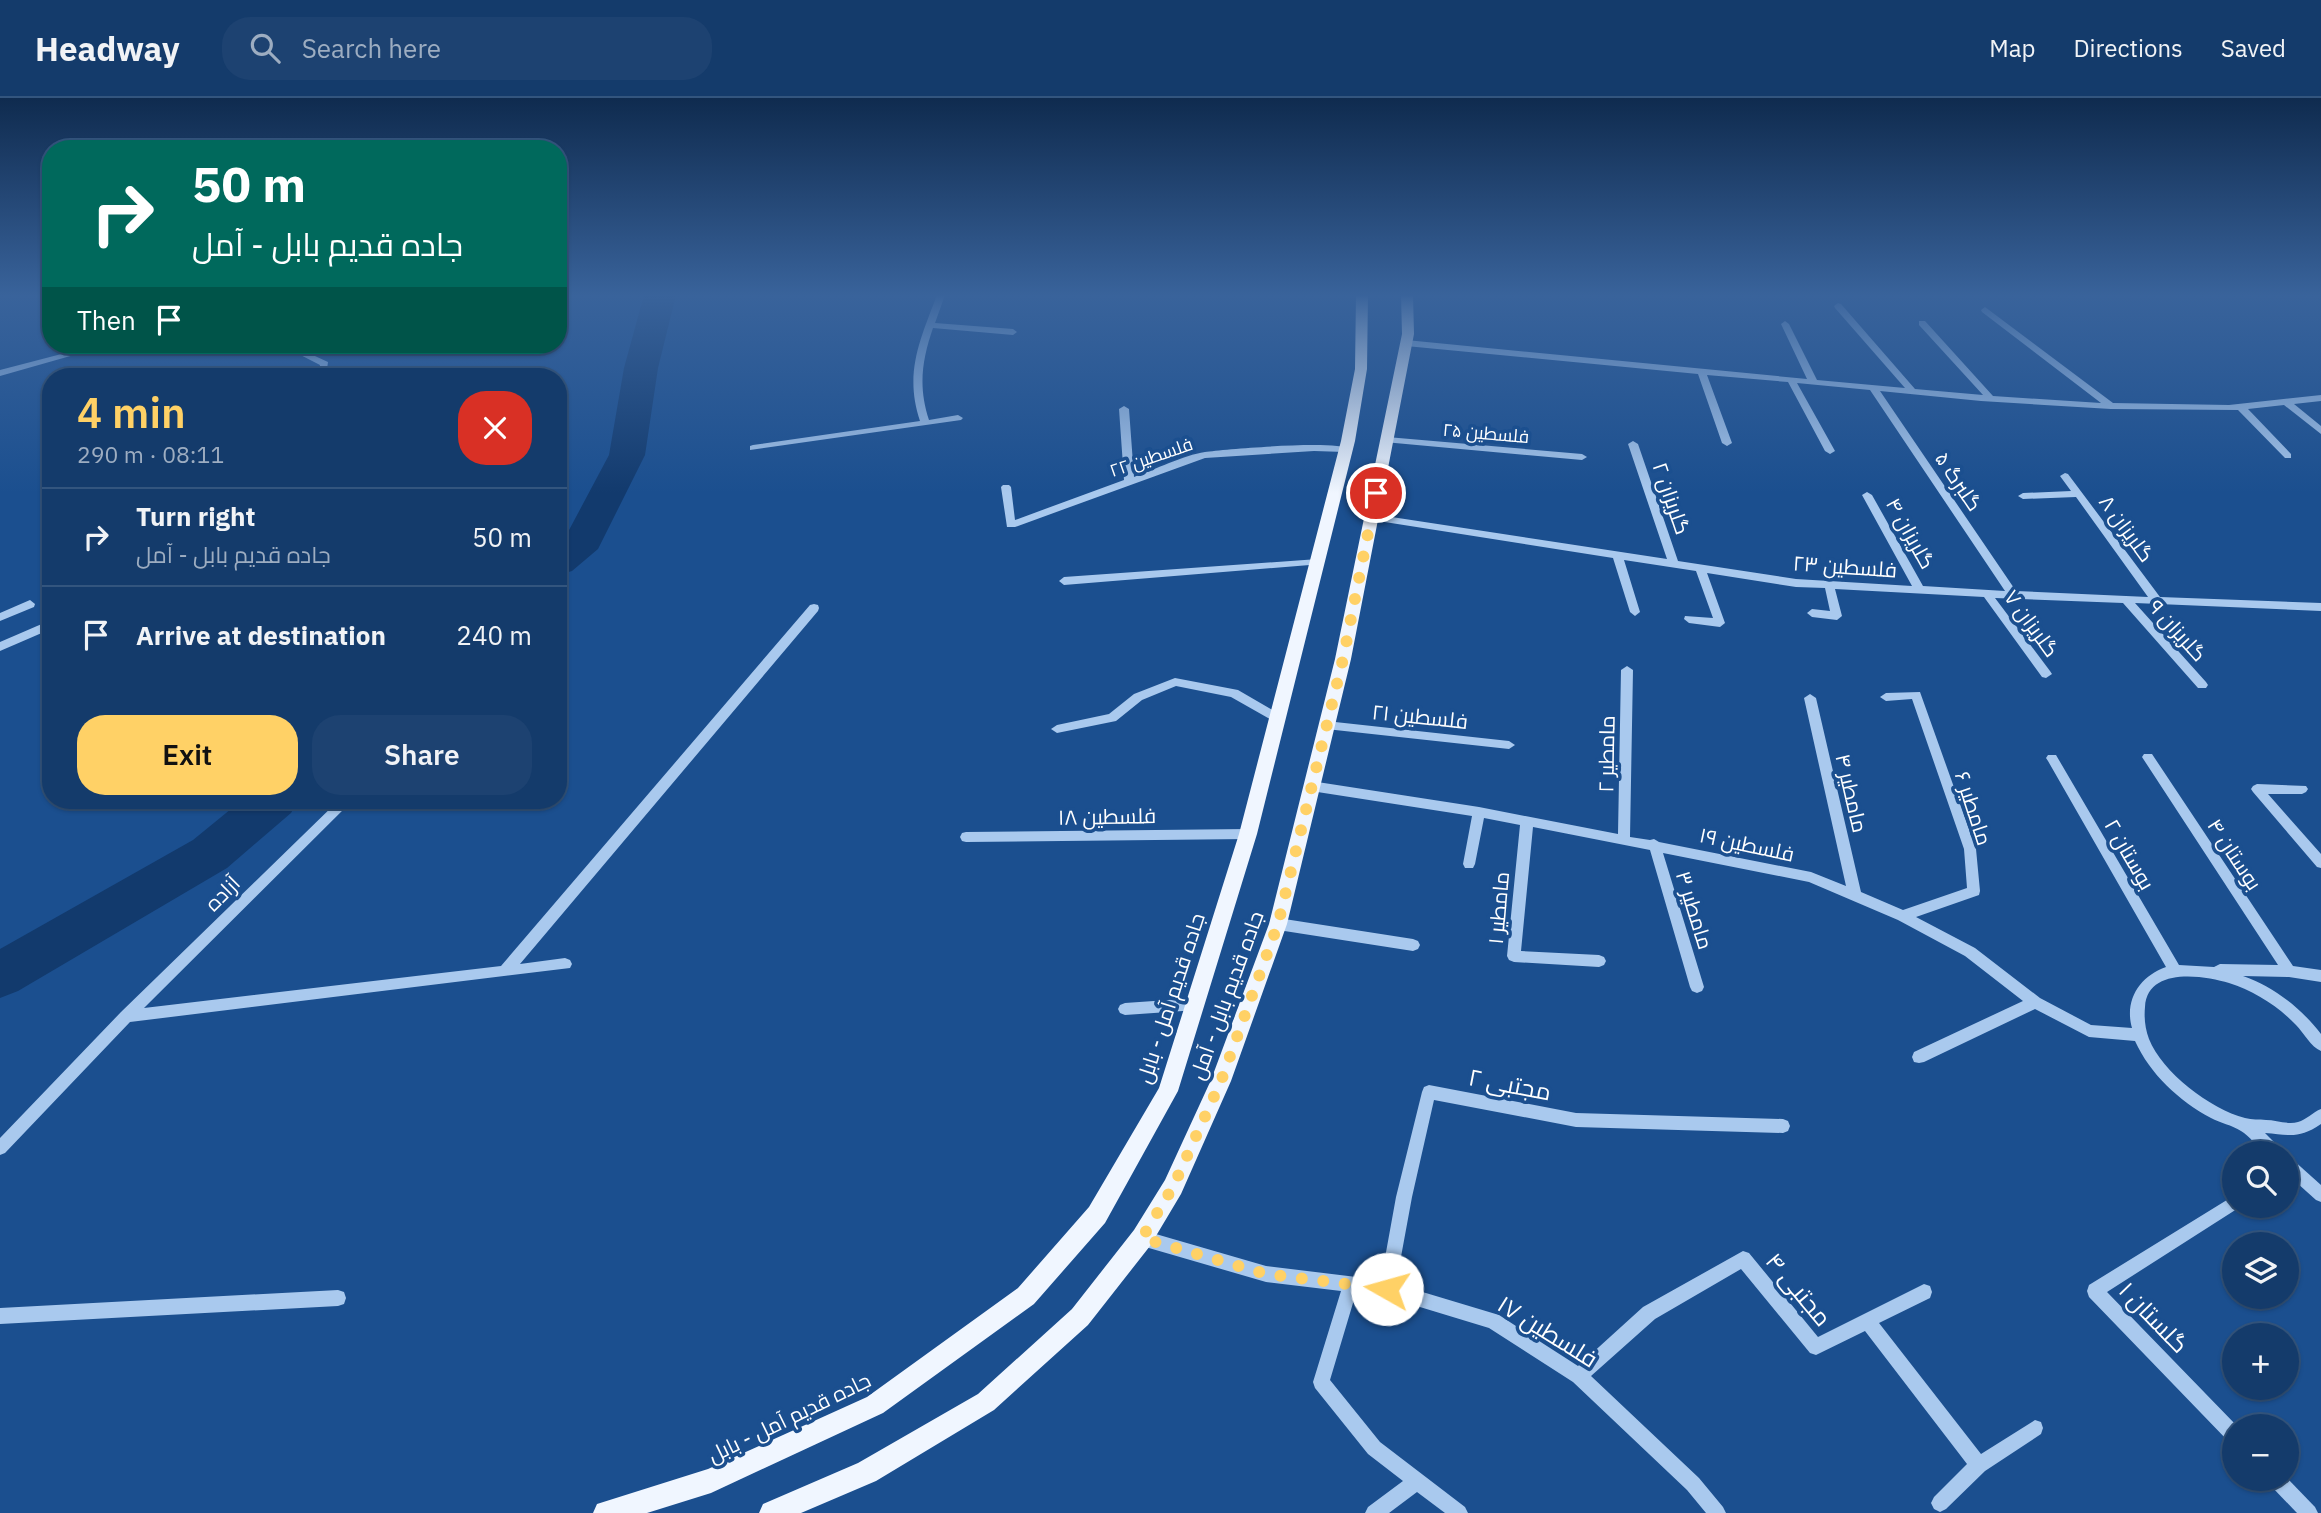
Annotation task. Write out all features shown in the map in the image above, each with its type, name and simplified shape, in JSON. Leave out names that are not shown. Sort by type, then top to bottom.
[{"type":"main road","name":"جاده قدیم آمل - بابل","points":[[606,1513],[711,1481],[875,1405],[1026,1296],[1097,1215],[1168,1091],[1197,1004],[1279,719],[1345,449],[1361,361]]},
{"type":"main road","name":"جاده قدیم بابل - آمل","points":[[772,1513],[867,1472],[986,1402],[1080,1317],[1142,1238],[1173,1187],[1221,1081],[1278,924],[1326,725],[1402,361]]},
{"type":"street","points":[[0,373],[45,361]]},
{"type":"street","points":[[918,361],[915,399],[925,423]]},
{"type":"street","points":[[1590,361],[1814,383],[2111,406],[2241,406],[2321,398]]},
{"type":"street","points":[[1804,361],[1814,383]]},
{"type":"street","points":[[1887,361],[1913,391]]},
{"type":"street","points":[[1956,361],[1990,398]]},
{"type":"street","points":[[2052,361],[2111,406]]},
{"type":"street","points":[[1702,372],[1727,443]]},
{"type":"street","points":[[1791,380],[1830,451]]},
{"type":"street","name":"گلبرگ ۵","points":[[1873,388],[2013,595]]},
{"type":"street","points":[[2286,402],[2321,431]]},
{"type":"street","points":[[2241,406],[2288,456]]},
{"type":"street","points":[[1125,409],[1129,480]]},
{"type":"street","points":[[752,448],[958,418]]},
{"type":"street","name":"فلسطین ۲۵","points":[[1387,440],[1582,457]]},
{"type":"street","name":"گلریزان ۲","points":[[1633,444],[1675,564]]},
{"type":"street","name":"فلسطین ۲۲","points":[[1006,487],[1011,524],[1204,455],[1314,447],[1345,449]]},
{"type":"street","name":"گلریزان ۸","points":[[2066,476],[2158,602]]},
{"type":"street","points":[[2023,496],[2079,494]]},
{"type":"street","name":"گلریزان ۴","points":[[1867,495],[1920,590]]},
{"type":"street","name":"فلسطین ۲۳","points":[[1371,517],[1618,556],[1829,585],[2158,602],[2321,607]]},
{"type":"street","points":[[1618,556],[1635,612]]},
{"type":"street","points":[[1064,581],[1318,562]]},
{"type":"street","points":[[1689,620],[1720,623],[1700,568]]},
{"type":"street","points":[[1812,613],[1837,616],[1829,585]]},
{"type":"street","name":"گلریزان ۷","points":[[1987,594],[2046,674]]},
{"type":"street","name":"گلریزان ۹","points":[[2126,600],[2202,685]]},
{"type":"street","points":[[0,617],[30,604]]},
{"type":"street","points":[[505,971],[814,608]]},
{"type":"street","points":[[0,647],[42,628]]},
{"type":"street","name":"مامطیر ۲","points":[[1624,839],[1627,670]]},
{"type":"street","points":[[1057,729],[1112,718],[1138,696],[1175,682],[1234,693],[1279,719]]},
{"type":"street","name":"مامطیر ۶","points":[[1886,697],[1916,695],[1970,849],[1974,891],[1903,916]]},
{"type":"street","name":"مامطیر ۴","points":[[1810,698],[1856,896]]},
{"type":"street","name":"فلسطین ۲۱","points":[[1326,725],[1509,745]]},
{"type":"street","name":"بوستان ۴","points":[[2148,757],[2290,971]]},
{"type":"street","name":"بوستان ۲","points":[[2052,758],[2175,970]]},
{"type":"street","name":"فلسطین ۱۹","points":[[1311,786],[1479,812],[1654,844],[1811,877],[1903,916],[1970,952],[2035,1002],[2089,1031],[2140,1035]]},
{"type":"street","points":[[2302,789],[2257,789],[2321,863]]},
{"type":"street","name":"آزاده","points":[[0,1149],[126,1016],[338,809]]},
{"type":"street","points":[[1469,864],[1479,812]]},
{"type":"street","name":"مامطیر ۱","points":[[1527,821],[1514,956],[1599,961]]},
{"type":"street","name":"فلسطین ۱۸","points":[[966,837],[1248,834]]},
{"type":"street","name":"مامطیر ۳","points":[[1654,844],[1697,987]]},
{"type":"street","points":[[1278,924],[1413,945]]},
{"type":"street","points":[[126,1016],[565,964]]},
{"type":"street","points":[[2263,1141],[2245,1125],[2191,1098],[2159,1068],[2140,1035],[2135,1012],[2140,992],[2154,978],[2175,970],[2290,971],[2321,976]]},
{"type":"street","points":[[2200,970],[2229,976],[2260,989],[2287,1008],[2321,1045]]},
{"type":"street","points":[[1919,1057],[2035,1002]]},
{"type":"street","points":[[1125,1009],[1197,1004]]},
{"type":"street","name":"مجتبی ۲","points":[[1387,1289],[1404,1197],[1429,1092],[1576,1120],[1783,1126]]},
{"type":"street","points":[[2245,1125],[2296,1130],[2321,1116]]},
{"type":"street","points":[[2299,1176],[2321,1195]]},
{"type":"street","name":"گلستان ۱","points":[[2222,1210],[2095,1291],[2222,1423]]},
{"type":"street","name":"فلسطین ۱۷","points":[[1142,1238],[1266,1274],[1387,1289],[1493,1321],[1579,1376],[1693,1484],[1717,1513]]},
{"type":"street","name":"مجتبی ۴","points":[[1579,1376],[1648,1313],[1743,1259],[1816,1347],[1924,1292]]},
{"type":"street","points":[[1351,1284],[1321,1382],[1374,1448],[1459,1513]]},
{"type":"street","points":[[0,1316],[338,1298]]},
{"type":"street","points":[[1867,1321],[1979,1465]]},
{"type":"street","points":[[1940,1503],[1979,1465],[2035,1428]]},
{"type":"street","points":[[1374,1513],[1418,1481]]},
{"type":"street","points":[[2288,1491],[2311,1513],[2321,1507]]},
{"type":"waterway","points":[[567,554],[584,540],[627,455],[643,361]]},
{"type":"waterway","points":[[0,975],[210,854],[263,809]]},
{"type":"route","points":[[1376,493],[1343,659],[1278,924],[1221,1081],[1173,1187],[1142,1238],[1266,1274],[1387,1289]]}]
